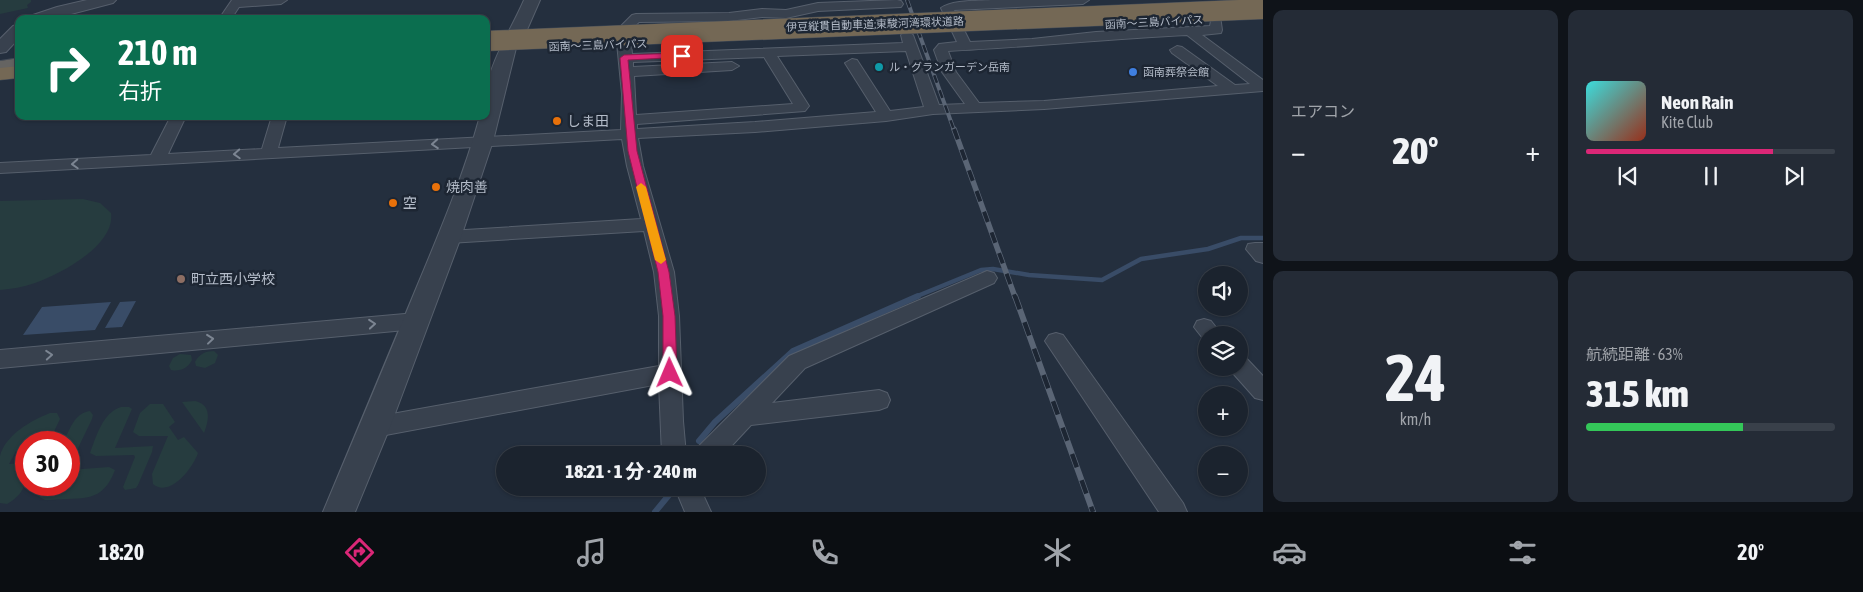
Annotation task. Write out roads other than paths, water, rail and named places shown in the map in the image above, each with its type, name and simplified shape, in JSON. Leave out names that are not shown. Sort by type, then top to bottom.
[{"type":"highway","name":"函南～三島バイパス","points":[[1030,10],[1187,2],[1263,2]]},
{"type":"highway","name":"伊豆縦貫自動車道;東駿河湾環状道路","points":[[490,41],[1263,9]]},
{"type":"highway","name":"函南～三島バイパス","points":[[1030,10],[1216,19],[1263,16]]},
{"type":"highway","name":"函南～三島バイパス","points":[[490,35],[513,40],[624,51],[796,29]]},
{"type":"highway","name":"函南～三島バイパス","points":[[490,48],[513,40]]},
{"type":"highway","points":[[0,67],[15,65]]},
{"type":"highway","points":[[0,74],[15,72]]},
{"type":"highway","points":[[0,81],[15,79]]},
{"type":"street","points":[[48,15],[108,0]]},
{"type":"street","points":[[228,15],[237,2],[281,0]]},
{"type":"street","points":[[490,113],[513,40],[532,0]]},
{"type":"street","points":[[965,46],[947,8],[956,5],[1030,10],[1072,0],[1083,0]]},
{"type":"street","points":[[673,446],[669,316],[664,272],[636,166],[630,127],[624,51],[636,18],[729,16],[762,13],[786,14],[818,7],[897,2],[933,110]]},
{"type":"street","points":[[974,107],[949,72],[941,50],[944,47],[1216,30],[1216,19]]},
{"type":"street","points":[[0,48],[15,24]]},
{"type":"street","points":[[630,127],[754,127],[886,116],[933,110],[1044,105],[1263,87],[1189,32]]},
{"type":"street","points":[[766,52],[911,46]]},
{"type":"street","points":[[1177,50],[1231,90]]},
{"type":"street","points":[[624,51],[742,65],[762,58],[766,52]]},
{"type":"street","points":[[0,168],[483,141],[800,108],[802,106],[766,52]]},
{"type":"street","points":[[852,63],[886,116]]},
{"type":"street","points":[[158,159],[177,120]]},
{"type":"street","points":[[269,152],[279,120]]},
{"type":"street","points":[[339,512],[375,427],[449,237],[483,141],[488,120]]},
{"type":"street","points":[[449,237],[652,224]]},
{"type":"street","points":[[1263,249],[1255,249],[1263,256]]},
{"type":"street","points":[[716,446],[797,362],[987,278]]},
{"type":"street","points":[[0,359],[416,321]]},
{"type":"street","points":[[1056,342],[1174,512]]},
{"type":"street","points":[[375,427],[670,373]]},
{"type":"street","points":[[1248,375],[1263,391]]},
{"type":"street","points":[[744,416],[879,400]]},
{"type":"street","points":[[691,496],[698,512]]},
{"type":"water","points":[[136,301],[122,327],[105,328],[120,302]]},
{"type":"water","points":[[111,302],[95,330],[23,335],[42,307]]},
{"type":"waterway","points":[[915,297],[981,270],[993,269],[1029,275],[1102,280],[1141,259],[1208,249],[1241,238],[1263,238]]},
{"type":"waterway","points":[[699,441],[715,422],[793,351],[918,296]]},
{"type":"waterway","points":[[655,512],[668,496]]},
{"type":"railway","points":[[907,0],[954,130]]},
{"type":"railway","points":[[954,129],[1015,297]]},
{"type":"railway","points":[[1015,296],[1093,512]]},
{"type":"place","name":"ル・グランガーデン岳南","points":[[879,67]]},
{"type":"place","name":"函南葬祭会館","points":[[1133,72]]},
{"type":"place","name":"しま田","points":[[557,121]]},
{"type":"place","name":"焼肉善","points":[[436,187]]},
{"type":"place","name":"空","points":[[393,203]]},
{"type":"place","name":"町立西小学校","points":[[181,279]]}]
